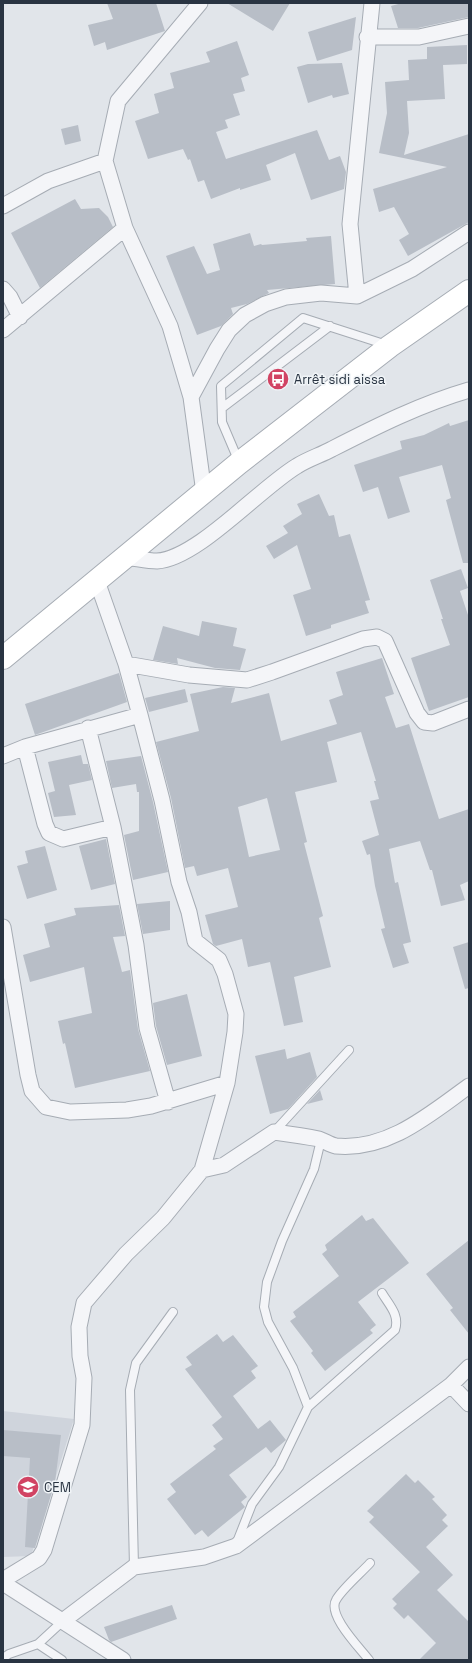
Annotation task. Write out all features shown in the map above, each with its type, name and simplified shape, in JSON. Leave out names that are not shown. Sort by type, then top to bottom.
[{"type":"main road","points":[[3,658],[239,463],[390,346],[469,291]]},
{"type":"street","points":[[200,3],[118,101],[105,161],[125,228],[170,326],[191,397],[204,493]]},
{"type":"street","points":[[357,296],[350,224],[372,3]]},
{"type":"street","points":[[368,37],[419,37],[469,26]]},
{"type":"street","points":[[3,206],[48,181],[105,161]]},
{"type":"street","points":[[3,330],[125,228]]},
{"type":"street","points":[[191,397],[216,349],[229,330],[245,315],[265,304],[286,297],[322,293],[357,296],[412,269],[469,232]]},
{"type":"street","points":[[3,289],[10,296],[20,316]]},
{"type":"street","points":[[124,557],[158,561],[183,552],[204,540],[256,495],[297,466],[402,414],[430,402],[469,390]]},
{"type":"street","points":[[3,1580],[38,1558],[44,1550],[82,1425],[84,1378],[80,1356],[79,1327],[84,1303],[126,1254],[163,1218],[202,1170],[227,1083],[235,1032],[236,1014],[232,997],[219,960],[195,941],[189,912],[179,882],[162,800],[126,664],[97,581]]},
{"type":"street","points":[[126,664],[190,674],[248,680],[363,639],[377,637],[387,641],[417,713],[424,722],[433,723],[469,709]]},
{"type":"street","points":[[3,756],[25,747],[88,728],[140,716]]},
{"type":"street","points":[[88,728],[113,828],[136,945],[147,1028],[168,1102]]},
{"type":"street","points":[[25,747],[45,824],[49,832],[63,839],[113,828]]},
{"type":"street","points":[[3,927],[32,1092],[46,1107],[70,1112],[127,1110],[168,1102],[227,1083]]},
{"type":"street","points":[[202,1170],[224,1165],[274,1132],[321,1140],[335,1146],[356,1145],[392,1137],[423,1120],[469,1086]]},
{"type":"street","points":[[64,1620],[134,1567],[204,1558],[236,1546],[451,1385],[469,1367]]},
{"type":"street","points":[[451,1385],[469,1404]]},
{"type":"street","points":[[3,1583],[64,1620],[123,1660]]},
{"type":"lane","points":[[239,463],[222,422],[221,386],[303,318],[390,346]]},
{"type":"lane","points":[[222,408],[330,326]]},
{"type":"lane","points":[[274,1132],[349,1050]]},
{"type":"lane","points":[[308,1407],[293,1368],[268,1322],[264,1307],[267,1282],[282,1241],[314,1169],[321,1140]]},
{"type":"lane","points":[[236,1546],[252,1504],[278,1467],[308,1407],[395,1330],[397,1323],[396,1314],[382,1294]]},
{"type":"lane","points":[[134,1567],[130,1390],[136,1363],[172,1312]]},
{"type":"lane","points":[[369,1660],[339,1622],[334,1609],[335,1600],[370,1563]]},
{"type":"lane","points":[[3,1658],[9,1654],[38,1644],[64,1620]]},
{"type":"lane","points":[[38,1644],[62,1660]]},
{"type":"shaded area","name":"CEM","points":[[3,1411],[74,1419],[31,1556],[3,1557]]},
{"type":"building","points":[[107,3],[156,3],[165,31],[107,50],[105,42],[94,46],[88,25],[113,19]]},
{"type":"building","points":[[227,3],[290,3],[273,31]]},
{"type":"building","points":[[402,3],[469,3],[469,17],[418,28],[398,28],[391,6]]},
{"type":"building","points":[[356,17],[352,50],[317,61],[308,32]]},
{"type":"building","points":[[237,41],[249,75],[241,78],[245,91],[233,94],[240,115],[225,120],[228,128],[216,132],[226,159],[317,130],[329,160],[340,156],[346,172],[344,189],[311,200],[295,153],[266,165],[271,180],[240,190],[240,188],[211,199],[204,180],[198,182],[190,159],[188,160],[183,149],[148,159],[135,121],[159,113],[154,94],[174,88],[170,73],[210,62],[206,52]]},
{"type":"building","points":[[467,45],[467,64],[443,65],[445,99],[407,101],[409,133],[404,155],[469,134],[469,222],[408,256],[399,240],[409,234],[394,207],[379,212],[373,189],[447,167],[379,153],[387,113],[385,82],[409,80],[408,60],[427,59],[427,47]]},
{"type":"building","points":[[342,63],[349,94],[333,98],[332,95],[308,103],[297,67],[308,64]]},
{"type":"building","points":[[78,125],[81,141],[65,145],[61,129]]},
{"type":"building","points":[[75,199],[81,209],[99,208],[108,217],[113,227],[40,288],[11,233]]},
{"type":"building","points":[[250,233],[254,246],[261,244],[307,241],[306,238],[331,236],[335,284],[267,290],[269,293],[247,304],[231,308],[233,314],[221,326],[197,335],[166,256],[194,246],[207,274],[220,270],[213,244]]},
{"type":"building","points":[[469,420],[469,563],[463,563],[446,500],[451,498],[442,465],[399,477],[410,512],[388,519],[378,487],[363,492],[354,465],[402,449],[400,441],[424,435],[449,423],[450,426]]},
{"type":"building","points":[[319,494],[329,516],[334,515],[339,537],[350,534],[370,600],[365,601],[369,613],[331,625],[331,628],[306,636],[293,595],[311,589],[297,545],[274,559],[266,546],[288,533],[283,526],[302,514],[297,504]]},
{"type":"building","points":[[461,569],[468,588],[460,591],[469,618],[469,697],[429,711],[411,658],[450,645],[430,580]]},
{"type":"building","points":[[202,621],[237,628],[233,646],[246,649],[240,670],[215,668],[177,658],[178,664],[153,660],[163,626],[199,636]]},
{"type":"building","points":[[382,658],[394,694],[385,697],[396,728],[409,724],[439,819],[469,809],[469,881],[460,885],[465,900],[441,906],[432,870],[430,870],[420,841],[389,849],[395,883],[398,882],[411,942],[403,944],[409,963],[393,968],[381,929],[385,928],[375,886],[370,854],[367,855],[362,841],[379,835],[370,801],[379,799],[374,781],[376,781],[361,732],[327,742],[337,782],[295,792],[307,842],[304,843],[323,916],[319,918],[331,967],[294,977],[303,1022],[284,1026],[270,962],[248,967],[242,939],[216,946],[213,944],[205,915],[238,907],[228,868],[197,876],[194,866],[185,868],[171,798],[156,742],[199,731],[190,694],[223,687],[235,688],[231,703],[269,693],[281,741],[337,724],[329,700],[343,695],[336,672]],"holes":[[[267,798],[280,850],[249,857],[238,807]]]},
{"type":"building","points":[[119,673],[127,702],[35,735],[25,704]]},
{"type":"building","points":[[185,689],[188,702],[149,712],[145,698]]},
{"type":"building","points":[[81,755],[83,764],[88,764],[92,780],[69,785],[76,815],[54,817],[48,793],[55,791],[48,762]]},
{"type":"building","points":[[141,756],[153,802],[168,872],[133,880],[124,835],[139,831],[139,792],[137,792],[136,784],[112,788],[106,761]]},
{"type":"building","points":[[106,839],[115,884],[91,890],[79,846]]},
{"type":"building","points":[[45,846],[57,890],[27,899],[17,866],[28,863],[25,851]]},
{"type":"building","points":[[170,901],[170,930],[143,934],[137,904]]},
{"type":"building","points":[[119,905],[125,936],[113,937],[122,972],[130,970],[138,1029],[150,1071],[75,1088],[65,1043],[63,1044],[58,1021],[92,1013],[84,967],[30,982],[23,955],[50,947],[44,924],[76,915],[74,908]]},
{"type":"building","points":[[469,942],[469,988],[465,989],[453,947]]},
{"type":"building","points":[[187,994],[202,1056],[167,1065],[156,1026],[153,1003]]},
{"type":"building","points":[[285,1049],[287,1059],[310,1052],[317,1077],[288,1109],[270,1114],[255,1056]]},
{"type":"building","points":[[320,1090],[323,1100],[307,1104]]},
{"type":"building","points":[[362,1215],[366,1221],[373,1218],[409,1263],[358,1302],[376,1325],[370,1330],[373,1333],[325,1371],[311,1353],[313,1351],[290,1321],[296,1317],[293,1312],[339,1276],[322,1254],[327,1250],[325,1245]]},
{"type":"building","points":[[469,1240],[469,1334],[450,1310],[453,1308],[426,1274]]},
{"type":"building","points":[[217,1334],[223,1342],[233,1335],[258,1366],[251,1371],[256,1378],[233,1396],[258,1429],[270,1420],[286,1440],[271,1453],[266,1447],[229,1475],[247,1497],[241,1502],[245,1507],[208,1537],[202,1530],[195,1535],[167,1499],[176,1492],[170,1484],[216,1449],[213,1446],[223,1439],[212,1425],[222,1417],[185,1369],[192,1365],[186,1357]]},
{"type":"building","points":[[3,1430],[61,1435],[55,1482],[35,1548],[25,1547],[30,1458],[3,1456]]},
{"type":"building","points":[[406,1474],[415,1483],[418,1480],[435,1497],[432,1499],[447,1515],[442,1520],[448,1526],[426,1547],[453,1575],[437,1590],[469,1622],[469,1660],[419,1660],[436,1643],[408,1615],[404,1619],[393,1608],[397,1604],[392,1599],[420,1572],[369,1522],[374,1517],[367,1511]]},
{"type":"building","points":[[172,1605],[177,1619],[111,1642],[109,1640],[104,1627]]},
{"type":"place","name":"Arrêt sidi aissa","points":[[278,379]]},
{"type":"place","name":"CEM","points":[[28,1487]]}]
